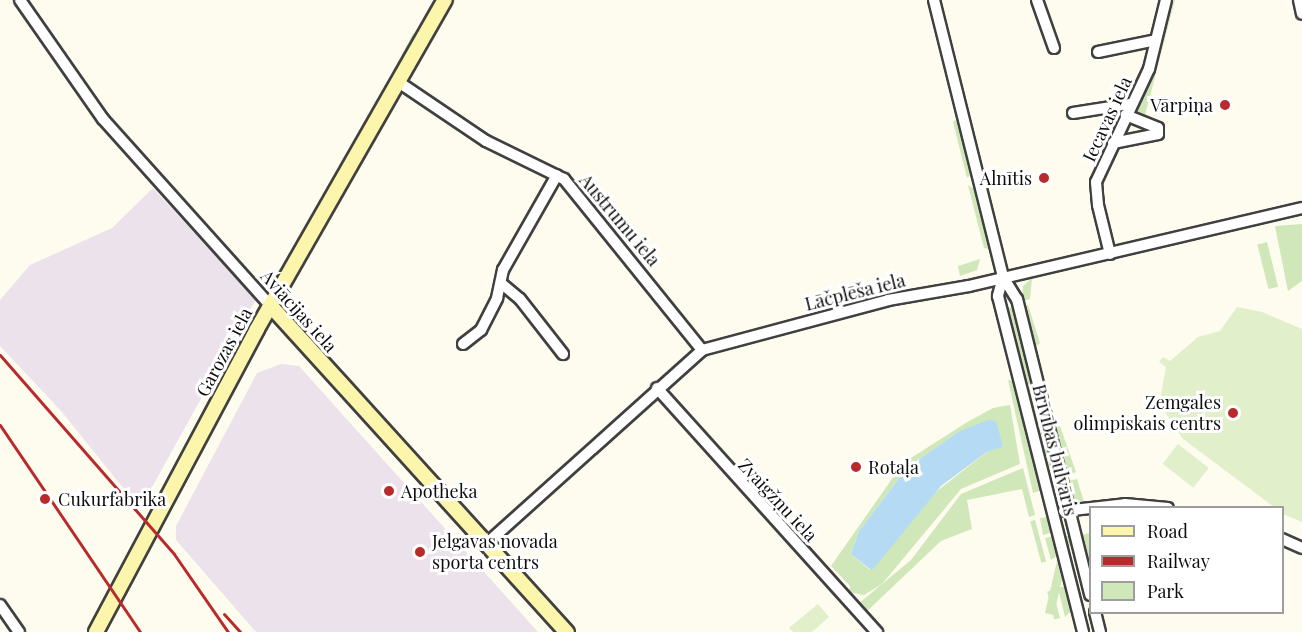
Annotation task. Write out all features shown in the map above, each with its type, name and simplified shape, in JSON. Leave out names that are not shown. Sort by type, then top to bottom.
[{"type":"main road","name":"Garozas iela","points":[[96,632],[270,305],[445,0]]},
{"type":"main road","name":"Aviācijas iela","points":[[270,305],[485,545],[567,632]]},
{"type":"street","name":"Aviācijas iela","points":[[20,0],[103,119],[270,305]]},
{"type":"street","name":"Brīvības bulvāris","points":[[934,0],[1003,277],[1017,299],[1089,591]]},
{"type":"street","points":[[1037,0],[1054,48]]},
{"type":"street","name":"Iecavas iela","points":[[1110,254],[1095,192],[1125,115],[1149,69],[1166,0]]},
{"type":"street","points":[[1299,0],[1302,14]]},
{"type":"street","points":[[1098,52],[1156,40]]},
{"type":"street","name":"Austrumu iela","points":[[397,81],[486,141],[556,175],[580,195],[702,350]]},
{"type":"street","points":[[1073,113],[1130,104]]},
{"type":"street","points":[[1113,143],[1158,134],[1158,128],[1125,115]]},
{"type":"street","points":[[463,344],[481,330],[502,285],[503,270],[556,175]]},
{"type":"street","name":"Lāčplēša iela","points":[[485,545],[657,388],[702,350],[888,300],[1110,254],[1302,208]]},
{"type":"street","name":"Brīvības bulvāris","points":[[1003,277],[998,296],[1083,632]]},
{"type":"street","points":[[502,285],[520,299],[563,354]]},
{"type":"street","name":"Zvaigžņu iela","points":[[657,388],[877,632]]},
{"type":"street","points":[[1106,506],[1125,504],[1154,506]]},
{"type":"street","points":[[1054,513],[1089,508]]},
{"type":"street","points":[[1284,540],[1302,548]]},
{"type":"street","points":[[0,605],[20,632]]},
{"type":"street","points":[[1096,614],[1100,632]]},
{"type":"shaded area","points":[[153,188],[256,299],[140,509],[62,412],[0,346],[0,300],[30,265],[112,228]]},
{"type":"shaded area","points":[[281,364],[299,366],[538,632],[256,632],[176,540],[176,526],[257,373]]},
{"type":"green space","points":[[1169,0],[1175,0],[1144,119],[1133,111]]},
{"type":"green space","points":[[413,33],[417,35],[397,72],[394,70]]},
{"type":"green space","points":[[959,118],[970,175],[967,178],[953,122]]},
{"type":"green space","points":[[968,185],[974,189],[989,249],[984,248]]},
{"type":"green space","points":[[1302,224],[1302,281],[1288,291],[1275,226]]},
{"type":"green space","points":[[1267,242],[1278,287],[1268,289],[1257,244]]},
{"type":"green space","points":[[980,259],[977,270],[960,276],[958,266]]},
{"type":"green space","points":[[1032,278],[1030,299],[1022,301],[1023,286]]},
{"type":"green space","points":[[1005,300],[1009,308],[1015,308],[1058,479],[1053,481],[1054,489]]},
{"type":"green space","points":[[1028,305],[1040,343],[1034,348],[1023,306]]},
{"type":"green space","name":"Zemgales olimpiskais centrs","points":[[1237,307],[1262,312],[1302,329],[1302,522],[1284,514],[1284,506],[1273,506],[1183,439],[1163,409],[1161,395],[1166,367],[1159,362],[1163,357],[1170,361],[1198,337],[1220,331]]},
{"type":"green space","points":[[1008,380],[1016,381],[1045,489],[1033,493]]},
{"type":"green space","points":[[1010,405],[1020,464],[961,489],[882,584],[864,595],[849,592],[850,586],[831,566],[894,476],[911,458],[993,408]],"holes":[[[958,432],[988,451],[932,495],[870,570],[851,554],[859,531],[907,468]]]},
{"type":"green space","points":[[1060,426],[1076,472],[1064,478],[1054,429]]},
{"type":"green space","points":[[1178,444],[1209,468],[1193,488],[1163,464]]},
{"type":"green space","points":[[1023,468],[1035,515],[1029,517],[1022,489],[967,500],[972,529],[941,541],[866,612],[858,604],[911,560],[961,494]]},
{"type":"green space","points":[[1077,479],[1084,502],[1070,500],[1065,482]]},
{"type":"green space","points":[[1049,517],[1053,532],[1043,535],[1040,518]]},
{"type":"green space","points":[[1035,520],[1046,562],[1041,563],[1030,521]]},
{"type":"green space","points":[[1089,533],[1089,574],[1080,535]]},
{"type":"green space","points":[[1063,535],[1072,537],[1054,615],[1045,613]]},
{"type":"green space","points":[[1055,536],[1059,554],[1051,560],[1045,538]]},
{"type":"green space","points":[[1065,586],[1071,611],[1065,617],[1058,588]]},
{"type":"green space","points":[[1053,590],[1060,618],[1054,620],[1047,591]]},
{"type":"green space","points":[[818,604],[829,617],[812,632],[793,632],[789,628]]},
{"type":"water","points":[[988,420],[996,421],[1003,447],[988,451],[941,486],[874,568],[871,570],[851,554],[859,531],[907,468],[958,432]]},
{"type":"railway","points":[[0,355],[174,554],[228,632]]},
{"type":"railway","points":[[0,425],[140,632]]},
{"type":"railway","points":[[224,614],[240,632]]},
{"type":"place","name":"Vārpiņa","points":[[1225,105]]},
{"type":"place","name":"Alnītis","points":[[1044,178]]},
{"type":"place","name":"Zemgales olimpiskais centrs","points":[[1233,413]]},
{"type":"place","name":"Rotaļa","points":[[856,467]]},
{"type":"place","name":"Apotheka","points":[[389,491]]},
{"type":"place","name":"Cukurfabrika","points":[[45,499]]},
{"type":"place","name":"Jelgavas novada sporta centrs","points":[[420,552]]}]
